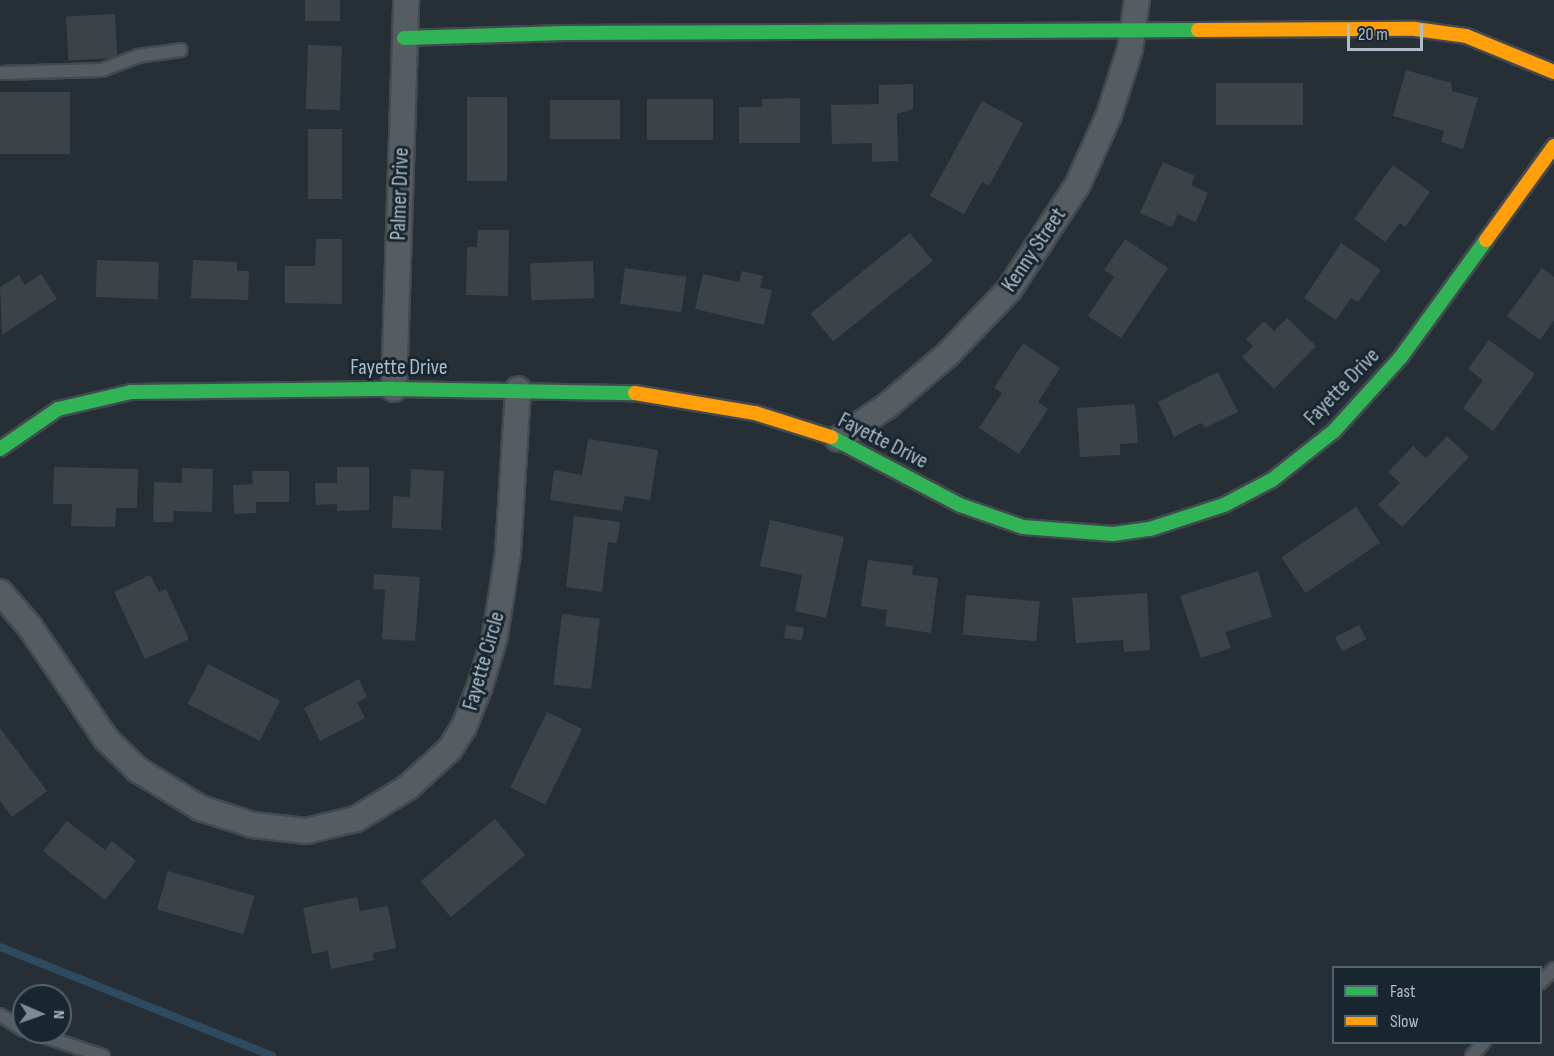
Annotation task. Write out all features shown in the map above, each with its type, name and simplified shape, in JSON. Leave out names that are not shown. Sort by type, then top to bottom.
[{"type":"street","name":"Palmer Drive","points":[[394,388],[406,0]]},
{"type":"street","name":"Kenny Street","points":[[838,439],[887,406],[948,354],[1009,290],[1078,184],[1109,115],[1133,30],[1137,0]]},
{"type":"street","points":[[404,38],[1415,29],[1466,36],[1554,72]]},
{"type":"street","name":"Fayette Drive","points":[[0,448],[58,409],[97,397],[131,392],[394,388],[627,392],[754,413],[838,439],[960,505],[1023,527],[1122,533],[1150,529],[1224,505],[1272,480],[1334,431],[1401,357],[1554,146]]},
{"type":"street","name":"Fayette Circle","points":[[0,592],[30,627],[106,739],[138,770],[200,808],[253,825],[306,831],[356,819],[407,788],[450,749],[464,728],[480,686],[495,636],[508,553],[518,389]]},
{"type":"lane","points":[[0,73],[102,70],[138,56],[181,50]]},
{"type":"lane","points":[[1542,981],[1554,969]]},
{"type":"lane","points":[[67,1044],[103,1056]]},
{"type":"lane","points":[[1472,1056],[1482,1044]]},
{"type":"building","points":[[305,0],[340,0],[340,21],[305,21]]},
{"type":"building","points":[[115,14],[117,58],[68,61],[66,17]]},
{"type":"building","points":[[308,45],[342,46],[340,110],[306,109]]},
{"type":"building","points":[[1406,70],[1451,83],[1452,91],[1478,98],[1463,149],[1441,142],[1444,131],[1393,116]]},
{"type":"building","points":[[1216,83],[1303,83],[1303,125],[1216,125]]},
{"type":"building","points":[[913,84],[913,109],[897,114],[898,161],[872,162],[872,143],[832,144],[831,105],[879,104],[879,85]]},
{"type":"building","points":[[0,92],[70,92],[70,154],[0,154]]},
{"type":"building","points":[[467,97],[507,97],[507,181],[467,181]]},
{"type":"building","points":[[800,98],[800,143],[739,143],[739,107],[762,107],[762,99]]},
{"type":"building","points":[[647,99],[713,99],[713,140],[647,140]]},
{"type":"building","points":[[550,100],[620,100],[620,139],[550,139]]},
{"type":"building","points":[[982,101],[1023,123],[989,186],[982,182],[964,214],[930,196]]},
{"type":"building","points":[[308,129],[342,129],[342,199],[308,199]]},
{"type":"building","points":[[1163,162],[1195,176],[1191,185],[1208,193],[1196,222],[1178,214],[1172,227],[1140,213]]},
{"type":"building","points":[[1393,165],[1430,192],[1405,227],[1400,223],[1385,242],[1354,219]]},
{"type":"building","points":[[478,230],[509,230],[508,296],[466,295],[467,247],[477,247]]},
{"type":"building","points":[[910,233],[933,261],[833,342],[811,314]]},
{"type":"building","points":[[316,239],[342,239],[342,304],[285,303],[285,266],[315,266]]},
{"type":"building","points":[[1125,239],[1168,268],[1121,338],[1088,316],[1114,277],[1104,270]]},
{"type":"building","points":[[1341,243],[1381,270],[1358,302],[1351,298],[1336,320],[1304,298]]},
{"type":"building","points":[[97,260],[159,262],[158,299],[96,297]]},
{"type":"building","points":[[193,260],[237,262],[237,271],[249,271],[248,300],[191,298]]},
{"type":"building","points":[[593,261],[594,298],[531,300],[530,263]]},
{"type":"building","points":[[625,268],[686,277],[681,312],[620,304]]},
{"type":"building","points":[[1542,268],[1554,277],[1554,320],[1540,340],[1507,316]]},
{"type":"building","points":[[742,271],[763,276],[760,288],[772,290],[764,325],[695,309],[703,274],[739,282]]},
{"type":"building","points":[[41,274],[57,299],[2,335],[0,287],[19,275],[25,285]]},
{"type":"building","points":[[1287,318],[1316,346],[1274,389],[1242,357],[1253,346],[1246,339],[1264,321],[1274,331]]},
{"type":"building","points":[[1489,340],[1535,374],[1493,431],[1463,408],[1483,380],[1468,369]]},
{"type":"building","points":[[1023,343],[1060,368],[1038,402],[1048,409],[1019,454],[979,428],[1002,393],[994,388]]},
{"type":"building","points":[[1218,372],[1238,412],[1205,428],[1201,423],[1174,437],[1158,402]]},
{"type":"building","points":[[1135,404],[1138,443],[1120,444],[1120,455],[1080,457],[1077,408]]},
{"type":"building","points":[[1447,436],[1469,457],[1402,527],[1378,505],[1400,483],[1388,472],[1413,446],[1426,458]]},
{"type":"building","points":[[588,439],[658,450],[650,500],[625,496],[622,511],[550,500],[554,470],[582,475]]},
{"type":"building","points":[[54,467],[138,469],[137,508],[116,508],[115,527],[71,526],[72,504],[53,504]]},
{"type":"building","points":[[337,467],[369,467],[369,510],[337,511],[337,504],[316,505],[315,483],[337,483]]},
{"type":"building","points":[[182,468],[213,469],[212,512],[174,511],[173,522],[153,522],[154,482],[182,483]]},
{"type":"building","points":[[411,469],[444,471],[441,530],[392,528],[393,496],[410,497]]},
{"type":"building","points":[[252,471],[289,471],[289,502],[256,502],[256,513],[234,514],[233,485],[253,484]]},
{"type":"building","points":[[1356,507],[1380,543],[1305,593],[1281,557]]},
{"type":"building","points":[[574,516],[620,522],[617,543],[608,542],[602,592],[566,587]]},
{"type":"building","points":[[770,520],[844,537],[826,618],[795,611],[802,575],[760,566]]},
{"type":"building","points":[[868,560],[913,566],[912,575],[938,578],[931,633],[885,626],[887,610],[861,606]]},
{"type":"building","points":[[1258,571],[1272,617],[1225,632],[1231,648],[1201,658],[1180,596]]},
{"type":"building","points":[[374,574],[420,577],[415,641],[382,639],[385,590],[373,589]]},
{"type":"building","points":[[150,575],[159,592],[166,589],[189,639],[145,659],[114,592]]},
{"type":"building","points":[[1147,593],[1150,650],[1124,652],[1123,640],[1076,643],[1072,598]]},
{"type":"building","points":[[966,595],[1040,601],[1036,641],[963,635]]},
{"type":"building","points":[[562,614],[600,619],[591,689],[553,684]]},
{"type":"building","points":[[786,625],[804,628],[802,641],[784,638]]},
{"type":"building","points":[[1359,625],[1366,639],[1342,652],[1335,637]]},
{"type":"building","points":[[208,664],[280,701],[260,741],[188,704]]},
{"type":"building","points":[[359,679],[367,697],[357,702],[365,718],[320,741],[304,708]]},
{"type":"building","points":[[547,712],[582,729],[545,805],[510,787]]},
{"type":"building","points":[[0,728],[47,791],[12,817],[0,801]]},
{"type":"building","points":[[495,819],[525,855],[451,917],[421,881]]},
{"type":"building","points":[[67,821],[105,850],[112,841],[136,861],[105,900],[43,851]]},
{"type":"building","points":[[168,871],[255,896],[243,934],[157,909]]},
{"type":"building","points":[[357,897],[360,911],[388,906],[396,948],[373,953],[374,960],[331,969],[328,951],[312,954],[303,908]]},
{"type":"waterway","points":[[0,947],[272,1056]]},
{"type":"traffic: fast","points":[[404,38],[564,33],[1198,30]]},
{"type":"traffic: fast","points":[[831,437],[960,505],[1023,527],[1113,534],[1150,529],[1224,505],[1272,480],[1334,431],[1401,357],[1486,240]]},
{"type":"traffic: fast","points":[[0,449],[58,409],[131,392],[394,389],[635,393]]},
{"type":"traffic: slow","points":[[1198,30],[1415,29],[1466,36],[1554,72]]},
{"type":"traffic: slow","points":[[1486,240],[1554,146]]},
{"type":"traffic: slow","points":[[635,393],[755,413],[831,437]]}]
